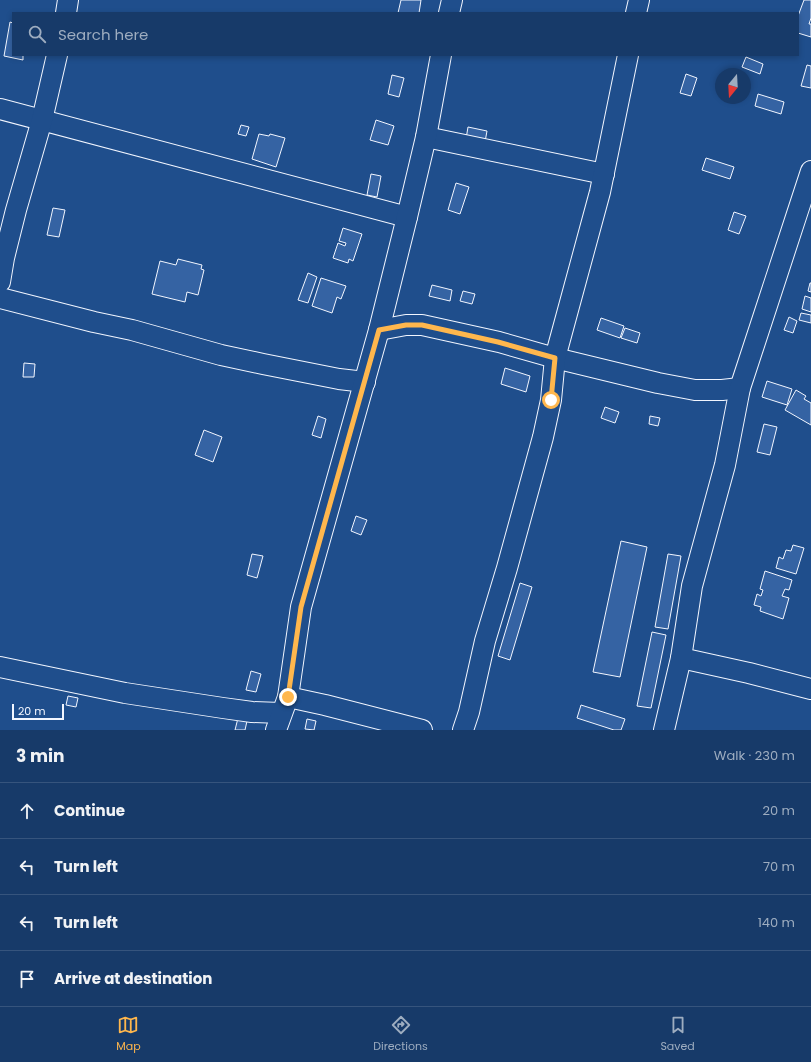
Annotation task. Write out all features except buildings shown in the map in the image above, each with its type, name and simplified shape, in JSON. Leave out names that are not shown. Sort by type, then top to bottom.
[{"type":"street","points":[[66,12],[68,0]]},
{"type":"street","points":[[449,12],[452,0]]},
{"type":"street","points":[[636,12],[639,0]]},
{"type":"street","points":[[0,282],[4,258],[16,210],[42,120],[57,56]]},
{"type":"street","points":[[281,713],[301,607],[379,330],[426,137],[442,56]]},
{"type":"street","points":[[463,730],[469,712],[485,641],[543,437],[551,400],[555,358],[600,192],[628,56]]},
{"type":"street","points":[[0,109],[407,217]]},
{"type":"street","points":[[426,137],[604,174]]},
{"type":"street","points":[[664,730],[681,658],[692,586],[725,465],[740,388],[811,171]]},
{"type":"street","points":[[0,298],[132,330],[256,363],[338,379],[365,382]]},
{"type":"street","points":[[379,330],[406,325],[422,325],[498,342],[555,358],[658,383],[695,390],[740,388]]},
{"type":"street","points":[[681,658],[811,689]]},
{"type":"street","points":[[0,667],[125,693],[252,712],[281,713],[326,705],[422,730]]},
{"type":"route","points":[[288,697],[301,607],[379,330],[406,325],[422,325],[498,342],[555,358],[551,400]]}]
